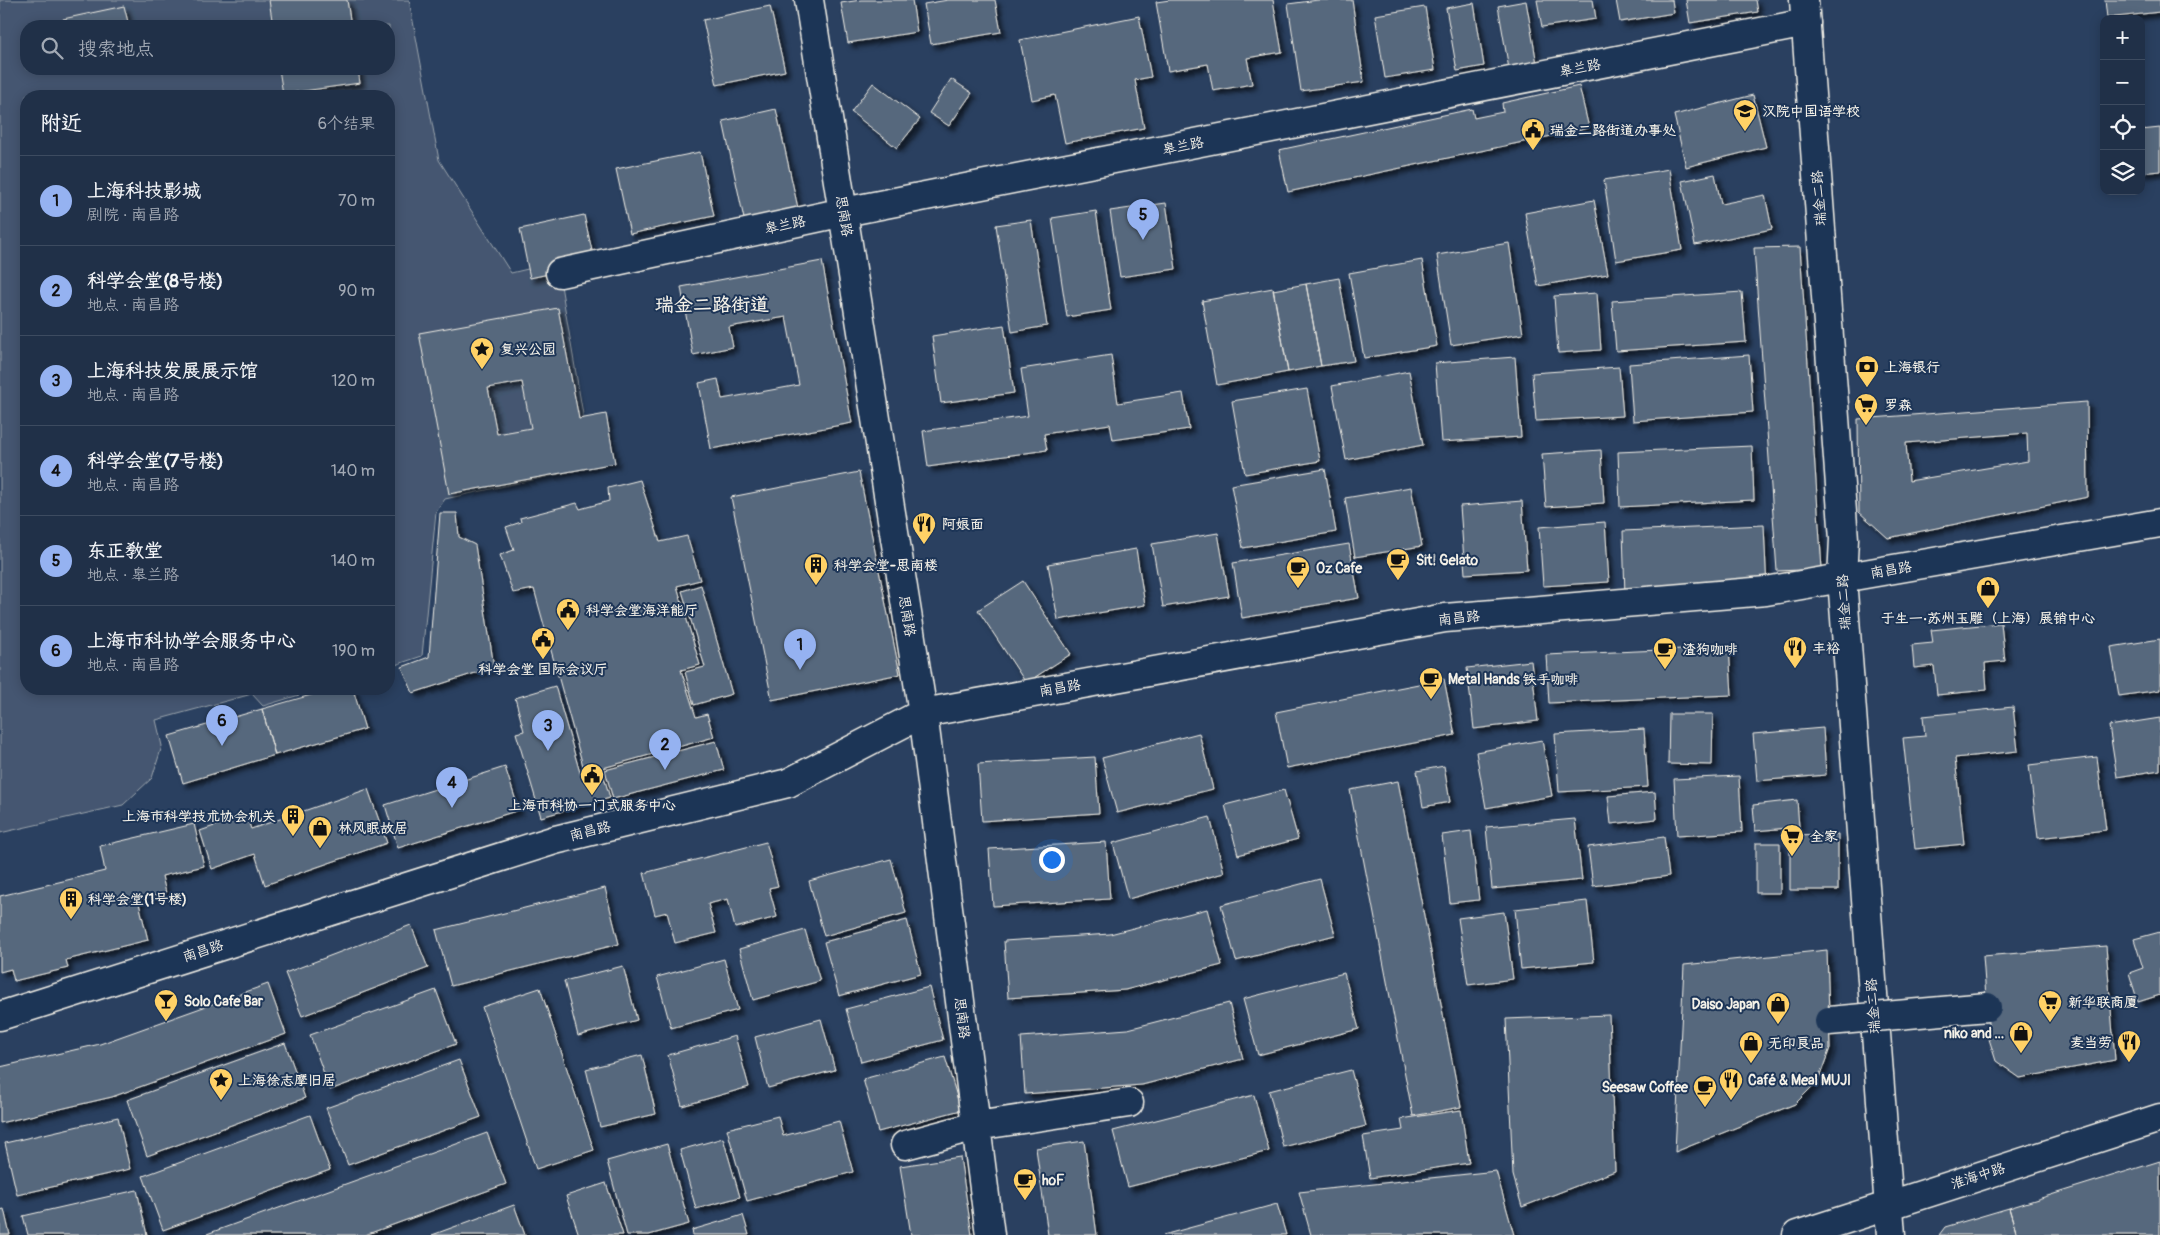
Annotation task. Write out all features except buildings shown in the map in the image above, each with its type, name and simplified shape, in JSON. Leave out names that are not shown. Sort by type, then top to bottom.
[{"type":"street","name":"思南路","points":[[809,0],[923,713],[990,1235]]},
{"type":"street","name":"皋兰路","points":[[560,273],[1805,12]]},
{"type":"street","name":"瑞金二路","points":[[1805,12],[1844,539],[1842,578],[1891,1235]]},
{"type":"street","name":"南昌路","points":[[0,1016],[555,840],[788,783],[923,713],[1445,618],[1766,591],[2160,523]]},
{"type":"street","points":[[1829,1021],[1987,1007]]},
{"type":"street","points":[[906,1145],[976,1126],[1129,1103]]},
{"type":"street","name":"淮海中路","points":[[1797,1235],[1888,1204],[2160,1118]]},
{"type":"shaded area","name":"复兴公园","points":[[0,0],[409,0],[439,160],[511,273],[557,262],[592,467],[445,499],[436,512],[422,656],[395,665],[395,90],[20,90],[20,695],[248,695],[156,720],[162,746],[152,778],[123,805],[0,833]]},
{"type":"shaded area","name":"复兴公园","points":[[253,695],[299,695],[263,706]]},
{"type":"place","name":"汉院中国语学校","points":[[1745,132]]},
{"type":"place","name":"瑞金二路街道办事处","points":[[1533,151]]},
{"type":"place","name":"东正教堂","points":[[1143,240]]},
{"type":"place","name":"复兴公园","points":[[482,370]]},
{"type":"place","name":"上海银行","points":[[1867,388]]},
{"type":"place","name":"罗森","points":[[1866,426]]},
{"type":"place","name":"阿娘面","points":[[924,545]]},
{"type":"place","name":"Sit! Gelato","points":[[1398,581]]},
{"type":"place","name":"科学会堂-思南楼","points":[[816,586]]},
{"type":"place","name":"Oz Cafe","points":[[1298,589]]},
{"type":"place","name":"于生一·苏州玉雕（上海）展销中心","points":[[1988,609]]},
{"type":"place","name":"科学会堂海洋能厅","points":[[568,631]]},
{"type":"place","name":"科学会堂 国际会议厅","points":[[543,660]]},
{"type":"place","name":"丰裕","points":[[1795,669]]},
{"type":"place","name":"上海科技影城","points":[[800,670]]},
{"type":"place","name":"渣狗咖啡","points":[[1665,670]]},
{"type":"place","name":"Metal Hands 铁手咖啡","points":[[1431,700]]},
{"type":"place","name":"上海市科协学会服务中心","points":[[222,746]]},
{"type":"place","name":"上海科技发展展示馆","points":[[548,751]]},
{"type":"place","name":"科学会堂(8号楼)","points":[[665,770]]},
{"type":"place","name":"上海市科协一门式服务中心","points":[[592,796]]},
{"type":"place","name":"科学会堂(7号楼)","points":[[452,808]]},
{"type":"place","name":"上海市科学技术协会机关","points":[[293,837]]},
{"type":"place","name":"林风眠故居","points":[[320,849]]},
{"type":"place","name":"全家","points":[[1792,857]]},
{"type":"place","name":"科学会堂(1号楼)","points":[[71,920]]},
{"type":"place","name":"Solo Cafe Bar","points":[[166,1022]]},
{"type":"place","name":"新华联商厦","points":[[2050,1023]]},
{"type":"place","name":"Daiso Japan","points":[[1778,1025]]},
{"type":"place","name":"niko and ...","points":[[2021,1054]]},
{"type":"place","name":"麦当劳","points":[[2129,1063]]},
{"type":"place","name":"无印良品","points":[[1751,1064]]},
{"type":"place","name":"上海徐志摩旧居","points":[[221,1101]]},
{"type":"place","name":"Café & Meal MUJI","points":[[1731,1101]]},
{"type":"place","name":"Seesaw Coffee","points":[[1705,1108]]},
{"type":"place","name":"hoF","points":[[1025,1201]]},
{"type":"district","name":"瑞金二路街道","points":[[712,305]]}]
